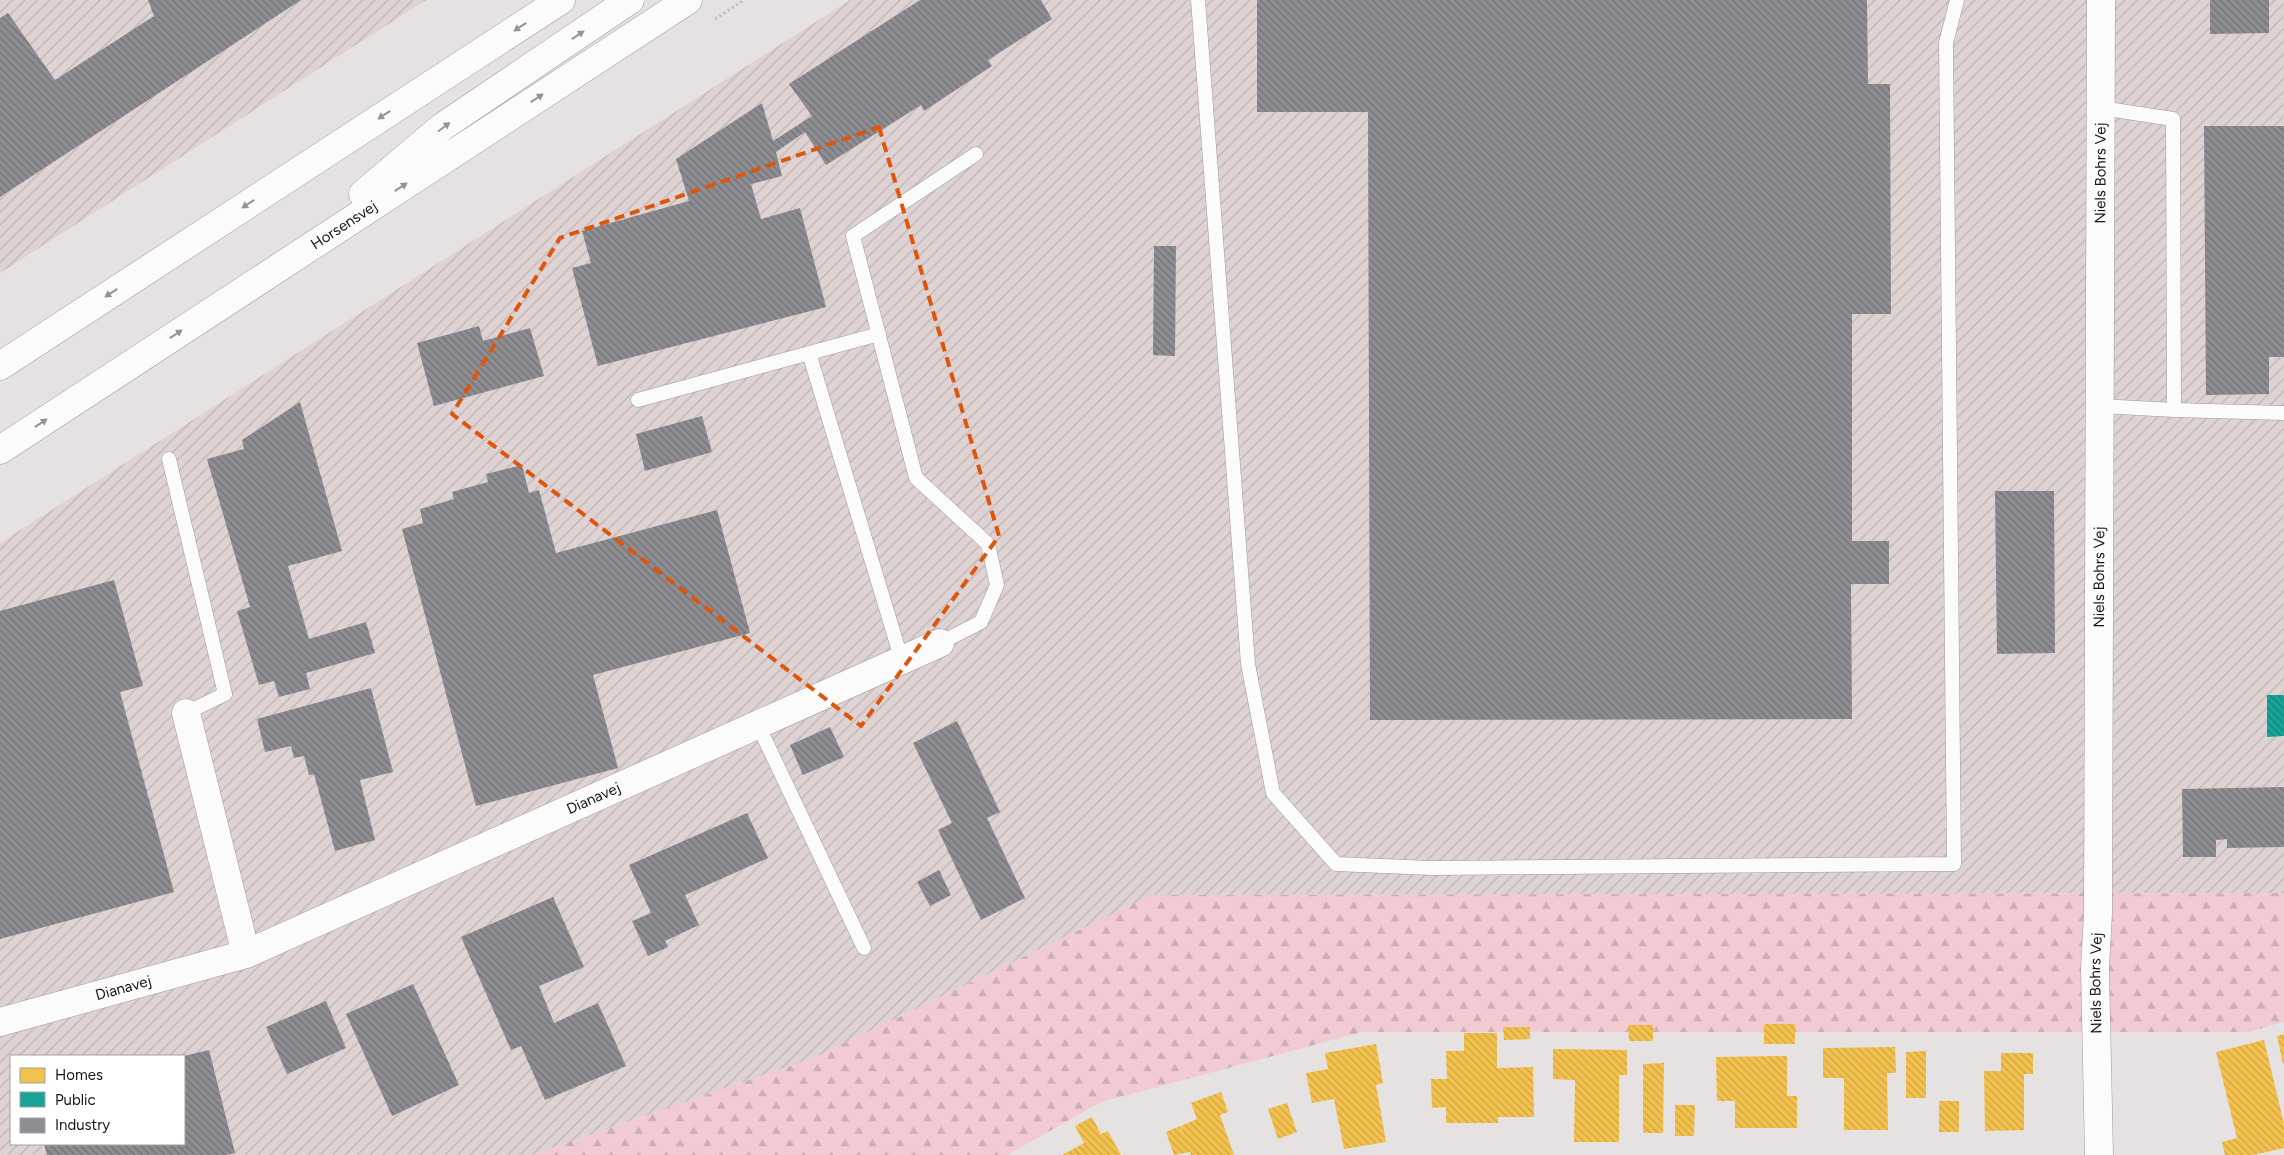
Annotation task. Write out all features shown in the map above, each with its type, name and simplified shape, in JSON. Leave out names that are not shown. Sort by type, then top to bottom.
[{"type":"street","points":[[0,366],[561,0]]},
{"type":"street","points":[[272,271],[442,127],[630,0]]},
{"type":"street","name":"Horsensvej","points":[[0,450],[688,0]]},
{"type":"street","name":"Niels Bohrs Vej","points":[[2099,1155],[2095,969],[2098,903],[2101,0]]},
{"type":"street","name":"Dianavej","points":[[0,1022],[246,954],[940,643]]},
{"type":"street","points":[[186,713],[246,954]]},
{"type":"lane","points":[[1198,0],[1248,664],[1273,793],[1336,864],[1431,868],[1954,864],[1946,43],[1957,0]]},
{"type":"lane","points":[[2101,108],[2173,118],[2174,410]]},
{"type":"lane","points":[[940,643],[981,622],[997,585],[988,544],[916,478],[853,236],[976,154]]},
{"type":"lane","points":[[638,400],[879,334]]},
{"type":"lane","points":[[809,353],[902,661]]},
{"type":"lane","points":[[2100,406],[2284,413]]},
{"type":"lane","points":[[169,459],[225,694],[186,713]]},
{"type":"lane","points":[[758,725],[864,948]]},
{"type":"highlighted area","points":[[879,127],[999,536],[861,726],[452,414],[560,238]]},
{"type":"shaded area","points":[[0,0],[426,0],[0,273]]},
{"type":"shaded area","points":[[850,0],[2284,0],[2284,893],[1152,895],[816,1057],[532,1155],[0,1155],[0,543]]},
{"type":"green space","points":[[2284,893],[2284,1022],[2249,1032],[1362,1032],[1101,1102],[1007,1155],[532,1155],[816,1057],[1152,895]]},
{"type":"building: Homes","points":[[1764,1024],[1795,1024],[1795,1044],[1764,1044]]},
{"type":"building: Homes","points":[[1628,1025],[1653,1025],[1653,1041],[1629,1041]]},
{"type":"building: Homes","points":[[1503,1027],[1530,1027],[1530,1039],[1504,1040]]},
{"type":"building: Homes","points":[[1464,1033],[1497,1033],[1497,1068],[1533,1067],[1534,1117],[1498,1117],[1498,1123],[1446,1123],[1446,1107],[1432,1108],[1431,1079],[1447,1079],[1446,1051],[1464,1051]]},
{"type":"building: Homes","points":[[2284,1034],[2284,1064],[2283,1064],[2277,1036]]},
{"type":"building: Homes","points":[[2264,1040],[2284,1124],[2284,1148],[2253,1155],[2225,1155],[2222,1142],[2237,1138],[2216,1052]]},
{"type":"building: Homes","points":[[1376,1044],[1383,1083],[1376,1085],[1386,1142],[1344,1149],[1334,1099],[1312,1103],[1306,1073],[1328,1069],[1325,1053]]},
{"type":"building: Homes","points":[[1895,1047],[1896,1073],[1887,1073],[1888,1130],[1844,1130],[1844,1078],[1823,1078],[1823,1048]]},
{"type":"building: Homes","points":[[1553,1049],[1627,1050],[1627,1075],[1619,1075],[1619,1142],[1574,1142],[1575,1080],[1553,1079]]},
{"type":"building: Homes","points":[[1926,1051],[1926,1098],[1906,1098],[1906,1052]]},
{"type":"building: Homes","points":[[2001,1053],[2033,1053],[2033,1074],[2024,1074],[2024,1130],[1985,1131],[1984,1071],[2001,1071]]},
{"type":"building: Homes","points":[[1787,1056],[1787,1096],[1797,1096],[1797,1128],[1735,1128],[1735,1101],[1717,1101],[1716,1057]]},
{"type":"building: Homes","points":[[1664,1063],[1663,1133],[1643,1133],[1643,1064]]},
{"type":"building: Homes","points":[[1221,1092],[1228,1112],[1220,1115],[1234,1155],[1191,1155],[1190,1152],[1174,1155],[1166,1132],[1180,1126],[1184,1135],[1181,1126],[1197,1119],[1191,1103]]},
{"type":"building: Homes","points":[[1939,1101],[1959,1101],[1959,1132],[1939,1132]]},
{"type":"building: Homes","points":[[1287,1103],[1297,1132],[1278,1139],[1268,1109]]},
{"type":"building: Homes","points":[[1675,1105],[1695,1105],[1694,1136],[1675,1136]]},
{"type":"building: Homes","points":[[1092,1117],[1101,1134],[1108,1131],[1121,1155],[1062,1155],[1084,1143],[1075,1126]]},
{"type":"building: Public","points":[[2267,695],[2284,695],[2284,736],[2267,737]]},
{"type":"building: Industry","points":[[148,0],[301,0],[0,197],[0,18],[8,13],[55,80],[154,16]]},
{"type":"building: Industry","points":[[920,0],[1041,0],[1052,19],[988,60],[992,66],[924,111],[921,105],[826,165],[805,132],[776,152],[782,176],[751,184],[761,219],[800,208],[826,307],[598,366],[572,268],[591,263],[582,231],[689,201],[676,159],[762,103],[773,141],[812,116],[789,84]]},
{"type":"building: Industry","points":[[1257,0],[1867,0],[1868,84],[1890,84],[1891,314],[1852,314],[1852,541],[1889,541],[1889,584],[1851,584],[1852,719],[1370,720],[1368,112],[1257,112]]},
{"type":"building: Industry","points":[[2210,0],[2269,0],[2269,33],[2210,34]]},
{"type":"building: Industry","points":[[2204,126],[2284,126],[2284,357],[2269,357],[2269,394],[2206,395]]},
{"type":"building: Industry","points":[[1154,246],[1176,246],[1175,356],[1153,355]]},
{"type":"building: Industry","points":[[479,326],[483,341],[530,328],[544,376],[434,406],[417,343]]},
{"type":"building: Industry","points":[[300,402],[342,551],[288,566],[309,639],[366,622],[375,653],[306,673],[310,689],[279,697],[274,681],[259,685],[237,611],[250,607],[207,459],[244,449],[242,440]]},
{"type":"building: Industry","points":[[702,416],[712,452],[645,471],[636,434]]},
{"type":"building: Industry","points":[[522,465],[529,493],[539,490],[556,553],[717,510],[750,633],[593,675],[618,768],[476,806],[402,529],[423,523],[420,509],[454,499],[452,492],[488,482],[486,474]]},
{"type":"building: Industry","points":[[1995,491],[2054,491],[2055,653],[1997,654]]},
{"type":"building: Industry","points":[[114,580],[143,686],[120,692],[174,892],[0,939],[0,611]]},
{"type":"building: Industry","points":[[371,688],[393,772],[360,780],[375,840],[335,851],[314,774],[309,775],[304,756],[294,758],[291,746],[265,752],[257,719]]},
{"type":"building: Industry","points":[[957,721],[1000,812],[987,818],[1025,898],[981,920],[938,830],[952,823],[913,743]]},
{"type":"building: Industry","points":[[830,727],[844,757],[803,775],[790,745]]},
{"type":"building: Industry","points":[[2284,787],[2284,847],[2227,848],[2227,839],[2216,840],[2216,857],[2183,857],[2182,789]]},
{"type":"building: Industry","points":[[747,813],[768,858],[685,895],[699,925],[665,941],[668,947],[648,956],[632,921],[651,913],[629,865]]},
{"type":"building: Industry","points":[[939,870],[951,895],[930,906],[917,882]]},
{"type":"building: Industry","points":[[553,897],[584,967],[539,986],[554,1023],[598,1003],[626,1066],[545,1100],[521,1046],[511,1050],[461,937]]},
{"type":"building: Industry","points":[[413,984],[459,1085],[392,1116],[346,1014]]},
{"type":"building: Industry","points":[[326,1001],[346,1048],[287,1074],[266,1027]]},
{"type":"building: Industry","points":[[209,1050],[235,1153],[226,1155],[47,1155],[44,1145],[185,1145],[185,1056]]}]
